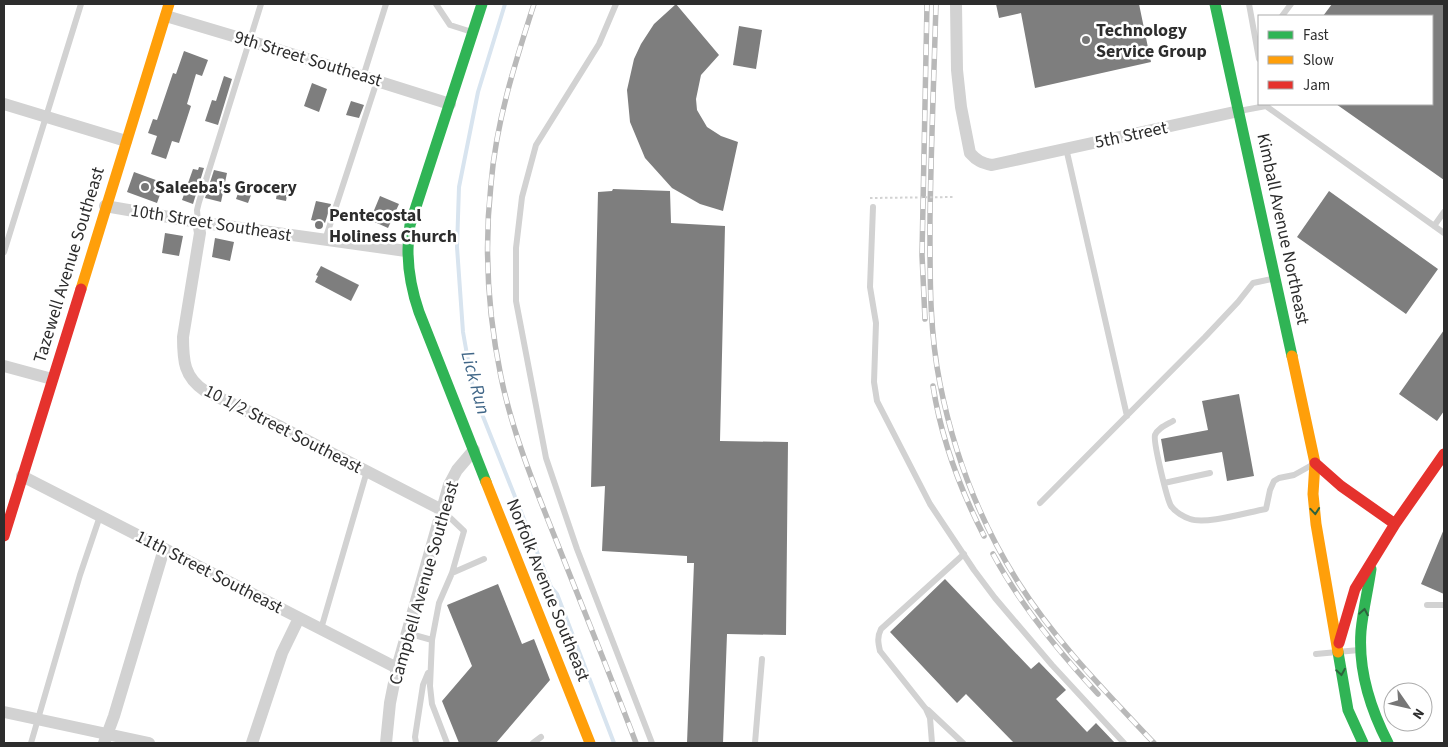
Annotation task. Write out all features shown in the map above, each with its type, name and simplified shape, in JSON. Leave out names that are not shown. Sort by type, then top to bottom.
[{"type":"street","points":[[474,450],[430,342],[410,286],[406,251],[410,225],[482,4]]},
{"type":"street","name":"5th Street","points":[[956,4],[956,70],[961,107],[970,153],[982,163],[992,165],[1239,111]]},
{"type":"street","name":"Kimball Avenue Northeast","points":[[1215,4],[1315,463],[1313,494],[1316,524],[1348,710],[1363,743]]},
{"type":"street","name":"9th Street Southeast","points":[[168,10],[250,40],[450,104]]},
{"type":"street","name":"Tazewell Avenue Southeast","points":[[4,536],[168,10]]},
{"type":"street","points":[[4,104],[126,141]]},
{"type":"street","name":"10th Street Southeast","points":[[106,206],[198,222],[406,251]]},
{"type":"street","name":"10 1/2 Street Southeast","points":[[198,222],[200,233],[183,337],[183,354],[190,378],[205,391],[281,427],[442,510]]},
{"type":"street","points":[[4,366],[52,379]]},
{"type":"street","name":"Campbell Avenue Southeast","points":[[386,743],[390,703],[397,668],[449,485],[457,470],[474,450]]},
{"type":"street","name":"Norfolk Avenue Southeast","points":[[474,450],[590,743]]},
{"type":"street","points":[[1338,652],[1354,589],[1395,524],[1444,454]]},
{"type":"street","points":[[1315,463],[1341,486],[1395,524]]},
{"type":"street","name":"11th Street Southeast","points":[[22,476],[397,668]]},
{"type":"street","points":[[106,739],[164,549]]},
{"type":"street","points":[[1372,562],[1363,614],[1362,669],[1370,705],[1378,726],[1388,743]]},
{"type":"street","points":[[252,743],[282,653],[299,618]]},
{"type":"street","points":[[4,712],[106,739],[149,743]]},
{"type":"street","points":[[576,743],[581,722]]},
{"type":"lane","points":[[4,252],[81,4]]},
{"type":"lane","points":[[198,222],[198,202],[261,4]]},
{"type":"lane","points":[[363,77],[386,4]]},
{"type":"lane","points":[[436,4],[450,25],[473,32]]},
{"type":"lane","points":[[616,4],[599,44],[536,145],[522,196],[516,248],[516,301],[546,458],[577,549],[652,743]]},
{"type":"lane","points":[[1249,4],[1258,44]]},
{"type":"lane","points":[[1283,15],[1291,4]]},
{"type":"lane","points":[[325,240],[377,81]]},
{"type":"lane","points":[[1239,111],[1266,105],[1444,233]]},
{"type":"lane","points":[[1066,148],[1127,416]]},
{"type":"lane","points":[[872,207],[870,287],[876,323],[874,382],[878,401],[930,504],[1001,606],[1124,743]]},
{"type":"lane","points":[[1434,226],[1444,212]]},
{"type":"lane","points":[[1040,503],[1238,302],[1253,283],[1276,278]]},
{"type":"lane","points":[[1173,422],[1158,430],[1154,437],[1171,507],[1187,518],[1203,521],[1266,509],[1274,481],[1294,475],[1315,463]]},
{"type":"lane","points":[[321,629],[367,471]]},
{"type":"lane","points":[[1164,483],[1210,473]]},
{"type":"lane","points":[[442,510],[464,532],[452,573],[439,603],[432,640],[430,686],[432,704],[447,743]]},
{"type":"lane","points":[[31,743],[80,575],[100,516]]},
{"type":"lane","points":[[932,743],[930,718],[880,650],[878,635],[882,629],[964,554]]},
{"type":"lane","points":[[452,573],[484,559]]},
{"type":"lane","points":[[1427,605],[1444,605]]},
{"type":"lane","points":[[407,633],[432,640]]},
{"type":"lane","points":[[1316,654],[1361,650]]},
{"type":"lane","points":[[755,743],[762,659]]},
{"type":"lane","points":[[416,743],[415,737],[423,686],[431,667]]},
{"type":"lane","points":[[923,706],[962,743]]},
{"type":"lane","points":[[533,743],[541,737]]},
{"type":"path","points":[[870,198],[954,197]]},
{"type":"building","points":[[676,4],[719,55],[701,75],[696,99],[697,110],[707,127],[721,136],[738,142],[723,211],[700,204],[672,188],[645,158],[630,122],[627,90],[634,59],[654,24]]},
{"type":"building","name":"Technology Service Group","points":[[996,4],[1139,4],[1151,62],[1035,88],[1021,13],[999,18]]},
{"type":"building","points":[[1332,4],[1444,4],[1444,180],[1337,105],[1433,105],[1433,15],[1324,15]]},
{"type":"building","points":[[739,26],[762,30],[756,69],[733,65]]},
{"type":"building","points":[[184,51],[208,60],[202,76],[196,74],[187,104],[191,106],[179,143],[172,141],[166,159],[151,154],[157,136],[148,133],[153,119],[157,120],[173,73],[176,74]]},
{"type":"building","points":[[224,76],[232,79],[218,125],[205,121],[212,100],[216,101]]},
{"type":"building","points":[[312,83],[327,89],[319,112],[304,106]]},
{"type":"building","points":[[351,101],[364,105],[359,118],[346,115]]},
{"type":"building","points":[[199,167],[204,168],[193,204],[182,200],[193,169],[198,170]]},
{"type":"building","points":[[214,170],[227,173],[221,202],[205,198]]},
{"type":"building","name":"Saleeba's Grocery","points":[[134,172],[164,183],[157,203],[127,192]]},
{"type":"building","points":[[242,182],[254,187],[248,203],[236,199]]},
{"type":"building","points":[[279,182],[289,184],[286,201],[276,199]]},
{"type":"building","points":[[613,189],[670,191],[671,223],[725,226],[720,441],[788,442],[786,635],[727,634],[723,743],[687,743],[694,563],[687,563],[687,556],[602,551],[605,486],[591,487],[598,192],[612,191]]},
{"type":"building","points":[[1329,191],[1438,269],[1406,314],[1297,237]]},
{"type":"building","points":[[380,196],[399,204],[388,228],[370,220]]},
{"type":"building","points":[[316,201],[331,204],[325,223],[311,220]]},
{"type":"building","points":[[165,233],[183,236],[179,256],[162,253]]},
{"type":"building","points":[[215,238],[234,242],[230,261],[212,257]]},
{"type":"building","points":[[321,266],[359,285],[351,301],[315,282],[318,276],[316,275]]},
{"type":"building","points":[[1444,330],[1444,411],[1437,421],[1399,394]]},
{"type":"building","points":[[1239,394],[1254,476],[1227,481],[1222,452],[1165,462],[1161,439],[1208,430],[1202,401]]},
{"type":"building","points":[[1444,529],[1444,594],[1421,584]]},
{"type":"building","points":[[945,579],[1031,669],[1039,662],[1066,690],[1056,699],[1087,732],[1096,723],[1115,743],[1014,743],[966,694],[957,703],[890,632]]},
{"type":"building","points":[[498,584],[522,644],[534,639],[550,680],[496,743],[459,743],[442,701],[472,666],[447,605]]},
{"type":"waterway","name":"Lick Run","points":[[505,4],[478,92],[459,187],[457,247],[463,332],[474,394],[551,587],[557,594],[614,743]]},
{"type":"railway","points":[[534,4],[507,93],[494,161],[488,232],[488,281],[493,329],[506,399],[526,462],[636,743]]},
{"type":"railway","points":[[925,319],[922,255],[927,4]]},
{"type":"railway","points":[[936,4],[930,218],[931,301],[936,363],[953,436],[980,511],[1018,582],[1065,646],[1154,743]]},
{"type":"railway","points":[[933,386],[941,425],[952,463],[984,536]]},
{"type":"railway","points":[[993,554],[1028,610],[1098,694]]},
{"type":"traffic: fast","points":[[482,4],[410,225],[408,259],[410,280],[419,312],[486,482]]},
{"type":"traffic: fast","points":[[1215,4],[1292,356]]},
{"type":"traffic: fast","points":[[1371,569],[1361,631],[1361,660],[1371,703],[1388,743]]},
{"type":"traffic: fast","points":[[1338,652],[1348,710],[1363,743]]},
{"type":"traffic: slow","points":[[81,289],[169,4]]},
{"type":"traffic: slow","points":[[1292,356],[1315,463],[1313,494],[1316,524],[1338,652]]},
{"type":"traffic: slow","points":[[486,482],[590,743]]},
{"type":"traffic: jam","points":[[4,536],[81,289]]},
{"type":"traffic: jam","points":[[1339,643],[1355,589],[1395,524],[1444,454]]},
{"type":"traffic: jam","points":[[1315,463],[1341,486],[1395,524]]},
{"type":"place","name":"Technology Service Group","points":[[1086,40]]},
{"type":"place","name":"Saleeba's Grocery","points":[[145,187]]},
{"type":"place","name":"Pentecostal Holiness Church","points":[[319,225]]}]
